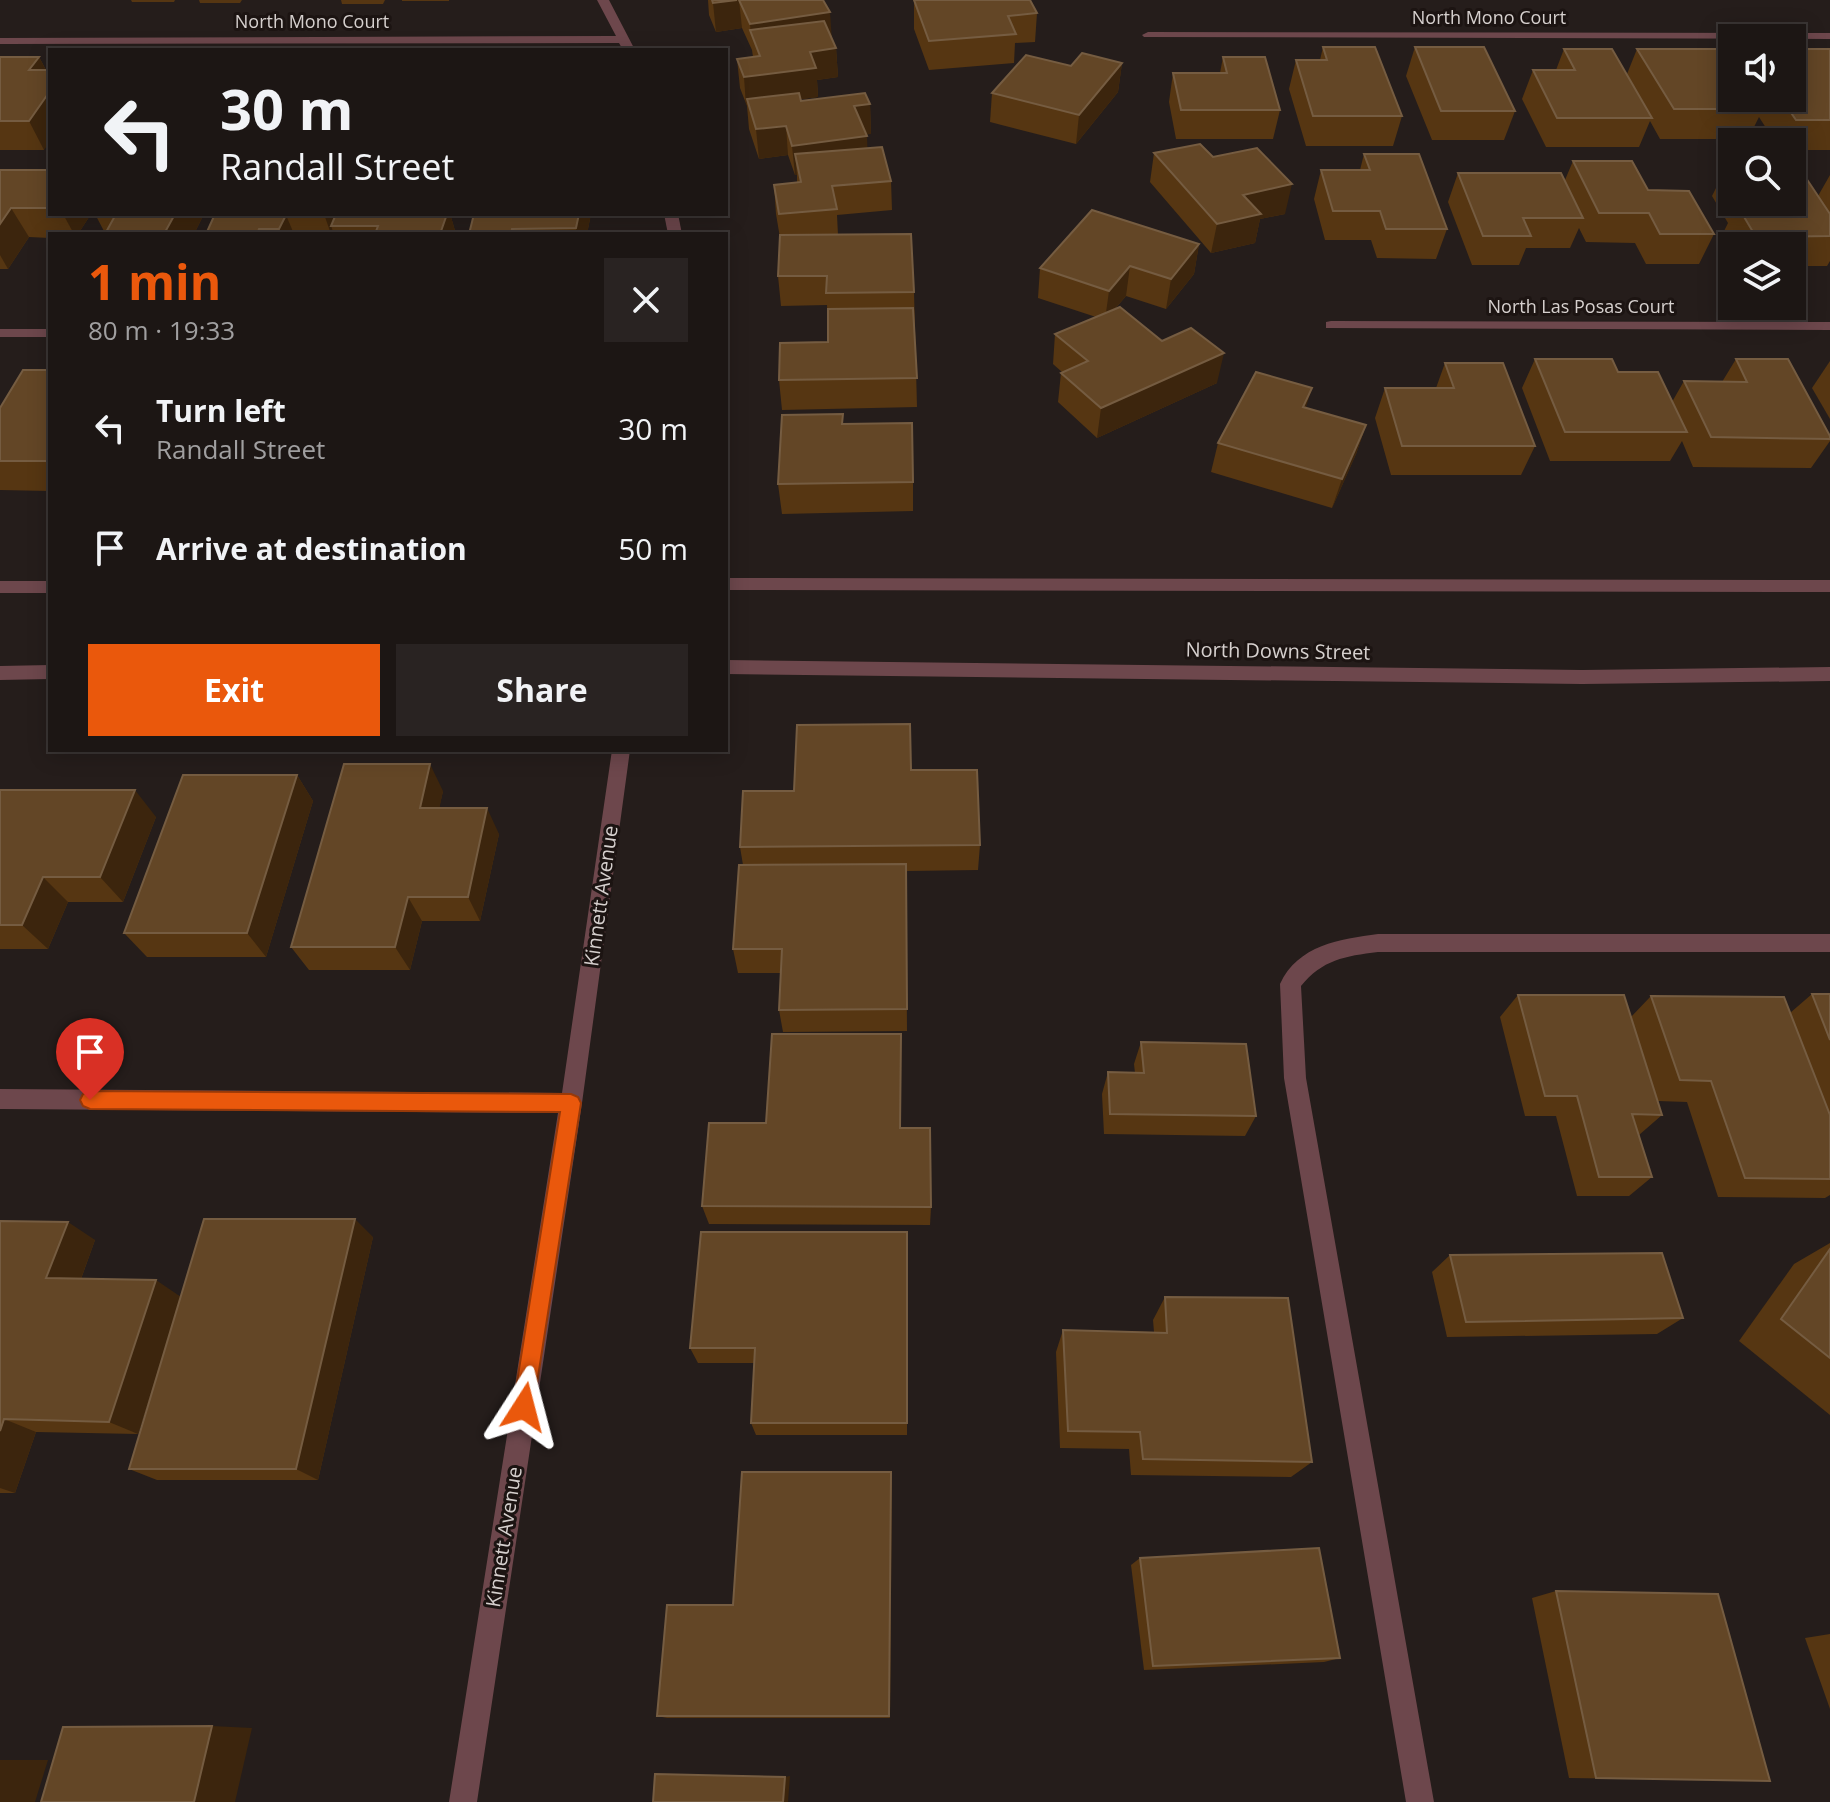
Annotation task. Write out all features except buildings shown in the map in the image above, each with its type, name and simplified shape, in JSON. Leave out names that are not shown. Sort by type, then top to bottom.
[{"type":"street","points":[[603,0],[627,44]]},
{"type":"street","name":"North Mono Court","points":[[1148,35],[1830,36]]},
{"type":"street","name":"North Mono Court","points":[[0,41],[627,44]]},
{"type":"street","name":"North Las Posas Court","points":[[1331,325],[1830,326]]},
{"type":"street","points":[[0,333],[48,333]]},
{"type":"street","points":[[728,584],[1830,586]]},
{"type":"street","points":[[0,587],[48,587]]},
{"type":"street","name":"North Downs Street","points":[[728,667],[1582,677],[1830,674]]},
{"type":"street","points":[[0,673],[48,672]]},
{"type":"street","name":"Kinnett Avenue","points":[[463,1802],[571,1103],[621,752]]},
{"type":"street","points":[[1420,1802],[1295,1078],[1290,984],[1306,963],[1330,950],[1378,943],[1830,943]]},
{"type":"street","points":[[0,1099],[571,1103]]},
{"type":"route","points":[[90,1100],[571,1103],[524,1407]]}]
